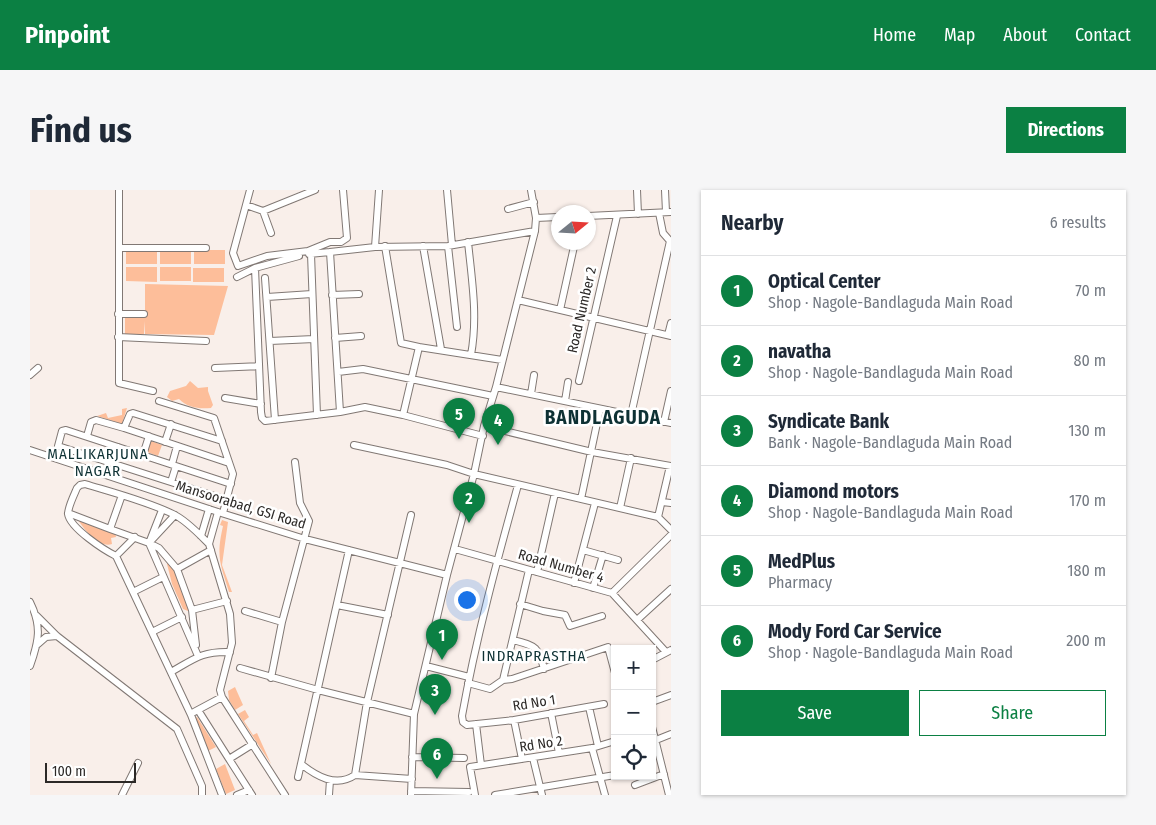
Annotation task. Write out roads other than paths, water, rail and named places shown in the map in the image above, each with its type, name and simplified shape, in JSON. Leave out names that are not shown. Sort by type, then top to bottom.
[{"type":"street","points":[[119,190],[119,383],[153,390]]},
{"type":"street","points":[[250,190],[233,253],[238,266],[267,256],[308,250],[330,242],[341,242],[347,238],[343,190]]},
{"type":"street","points":[[246,205],[263,211],[315,190]]},
{"type":"street","points":[[375,247],[379,190]]},
{"type":"street","points":[[447,190],[457,328]]},
{"type":"street","points":[[472,793],[411,793],[414,714],[447,575],[474,474],[484,426],[496,387],[535,231],[536,218],[531,190]]},
{"type":"street","points":[[637,190],[638,214]]},
{"type":"street","points":[[631,415],[670,242],[663,233],[666,213],[665,190]]},
{"type":"street","points":[[508,209],[534,202]]},
{"type":"street","points":[[263,211],[272,232]]},
{"type":"street","points":[[596,216],[666,213]]},
{"type":"street","name":"Road Number 2","points":[[579,381],[617,216]]},
{"type":"street","points":[[536,218],[551,217]]},
{"type":"street","points":[[237,277],[255,268],[311,254],[386,246],[450,246],[535,231]]},
{"type":"street","points":[[468,242],[475,308],[475,333],[471,355]]},
{"type":"street","points":[[386,246],[401,343],[502,360]]},
{"type":"street","points":[[424,246],[441,350]]},
{"type":"street","points":[[119,248],[206,248]]},
{"type":"street","points":[[560,310],[572,250]]},
{"type":"street","points":[[330,252],[340,412]]},
{"type":"street","points":[[311,254],[317,415]]},
{"type":"street","points":[[255,268],[261,404],[262,418],[265,421],[365,407],[403,414],[483,436]]},
{"type":"street","points":[[265,278],[275,420]]},
{"type":"street","points":[[267,297],[312,294]]},
{"type":"street","points":[[332,295],[358,294]]},
{"type":"street","points":[[518,300],[669,336],[671,323]]},
{"type":"street","points":[[118,314],[144,314]]},
{"type":"street","points":[[335,338],[361,336]]},
{"type":"street","points":[[118,337],[206,340]]},
{"type":"street","points":[[270,341],[314,339]]},
{"type":"street","points":[[403,414],[410,378],[419,347]]},
{"type":"street","points":[[215,368],[259,366]]},
{"type":"street","points":[[30,375],[38,368]]},
{"type":"street","points":[[338,372],[363,369],[493,396]]},
{"type":"street","points":[[532,394],[534,375]]},
{"type":"street","points":[[565,401],[568,382]]},
{"type":"street","points":[[496,387],[668,423],[670,391]]},
{"type":"street","points":[[224,398],[261,404]]},
{"type":"street","points":[[159,401],[214,418],[233,474],[227,500],[220,513],[210,547],[177,569]]},
{"type":"street","points":[[581,499],[600,409]]},
{"type":"street","points":[[124,428],[130,414],[134,412],[222,441]]},
{"type":"street","points":[[87,436],[91,422],[96,420],[229,463]]},
{"type":"street","points":[[165,442],[171,424]]},
{"type":"street","points":[[484,426],[592,452],[670,466],[662,502],[661,520],[671,530]]},
{"type":"street","points":[[227,500],[58,446],[62,431],[66,430],[87,436],[231,484]]},
{"type":"street","points":[[143,455],[149,436]]},
{"type":"street","points":[[354,445],[446,465],[518,485],[671,521]]},
{"type":"street","points":[[171,482],[177,446]]},
{"type":"street","points":[[114,464],[118,447]]},
{"type":"street","name":"Mansoorabad, GSI Road","points":[[30,450],[305,539],[447,575]]},
{"type":"street","points":[[620,508],[631,458]]},
{"type":"street","points":[[271,678],[282,622],[309,522],[300,503],[295,462]]},
{"type":"street","points":[[222,795],[190,714],[116,556],[101,549],[71,521],[68,513],[77,488],[80,485],[85,484],[122,495],[175,514],[201,536],[210,547],[230,614],[230,652],[220,690],[222,697],[253,744],[282,794]]},
{"type":"street","points":[[468,680],[518,485]]},
{"type":"street","points":[[537,572],[555,493]]},
{"type":"street","points":[[110,529],[122,495]]},
{"type":"street","points":[[662,502],[671,503]]},
{"type":"street","points":[[574,582],[595,503]]},
{"type":"street","points":[[201,536],[210,509]]},
{"type":"street","points":[[162,510],[149,542],[197,654]]},
{"type":"street","points":[[68,513],[136,537],[159,548],[177,569],[192,610],[197,654]]},
{"type":"street","points":[[149,542],[175,514]]},
{"type":"street","points":[[300,764],[320,777],[330,780],[350,779],[355,775],[367,702],[411,515]]},
{"type":"street","points":[[612,593],[671,535]]},
{"type":"street","points":[[116,556],[136,537]]},
{"type":"street","name":"Road Number 4","points":[[455,549],[612,593],[669,651]]},
{"type":"street","points":[[298,777],[349,550]]},
{"type":"street","points":[[583,550],[618,560]]},
{"type":"street","points":[[593,588],[603,555]]},
{"type":"street","points":[[502,680],[529,570]]},
{"type":"street","points":[[132,592],[163,577]]},
{"type":"street","points":[[637,620],[668,592],[671,600]]},
{"type":"street","points":[[192,610],[227,601]]},
{"type":"street","points":[[30,602],[37,616],[57,636],[177,729],[202,786],[202,795]]},
{"type":"street","points":[[520,604],[565,615],[570,626],[602,616]]},
{"type":"street","points":[[337,605],[388,615]]},
{"type":"street","points":[[245,611],[282,622]]},
{"type":"street","points":[[30,666],[38,644],[37,616]]},
{"type":"street","points":[[152,632],[182,618]]},
{"type":"street","points":[[38,644],[46,637],[57,636]]},
{"type":"street","points":[[512,640],[533,646],[540,652],[544,669]]},
{"type":"street","points":[[426,666],[490,689],[502,680],[512,679],[608,647],[611,658]]},
{"type":"street","points":[[656,658],[669,651]]},
{"type":"street","points":[[171,672],[197,654],[230,652]]},
{"type":"street","points":[[240,668],[271,678],[414,714]]},
{"type":"street","name":"Rd No 1","points":[[468,680],[462,716],[463,722],[468,724],[514,720],[604,704]]},
{"type":"street","points":[[656,701],[671,695]]},
{"type":"street","points":[[190,714],[222,697]]},
{"type":"street","points":[[589,707],[605,795]]},
{"type":"street","points":[[198,710],[251,793],[237,795]]},
{"type":"street","points":[[551,713],[560,753]]},
{"type":"street","points":[[514,720],[522,760]]},
{"type":"street","points":[[476,724],[481,766]]},
{"type":"street","points":[[670,792],[656,740],[671,734]]},
{"type":"street","name":"Rd No 2","points":[[472,793],[470,767],[522,760],[595,747],[611,742]]},
{"type":"street","points":[[229,759],[253,744]]},
{"type":"street","points":[[412,757],[464,758]]},
{"type":"street","points":[[533,758],[541,792]]},
{"type":"street","points":[[122,795],[138,763]]},
{"type":"street","points":[[635,785],[664,774]]},
{"type":"street","points":[[355,775],[412,779]]},
{"type":"street","points":[[495,795],[541,792],[611,776]]},
{"type":"street","points":[[329,795],[330,780]]},
{"type":"place","name":"MedPlus","points":[[459,439]]},
{"type":"place","name":"Diamond motors","points":[[498,445]]},
{"type":"place","name":"navatha","points":[[469,523]]},
{"type":"place","name":"Optical Center","points":[[442,660]]},
{"type":"place","name":"Syndicate Bank","points":[[435,715]]},
{"type":"place","name":"Mody Ford Car Service","points":[[437,779]]},
{"type":"district","name":"BANDLAGUDA","points":[[603,417]]},
{"type":"district","name":"MALLIKARJUNA NAGAR","points":[[98,462]]},
{"type":"district","name":"INDRAPRASTHA","points":[[534,656]]}]
